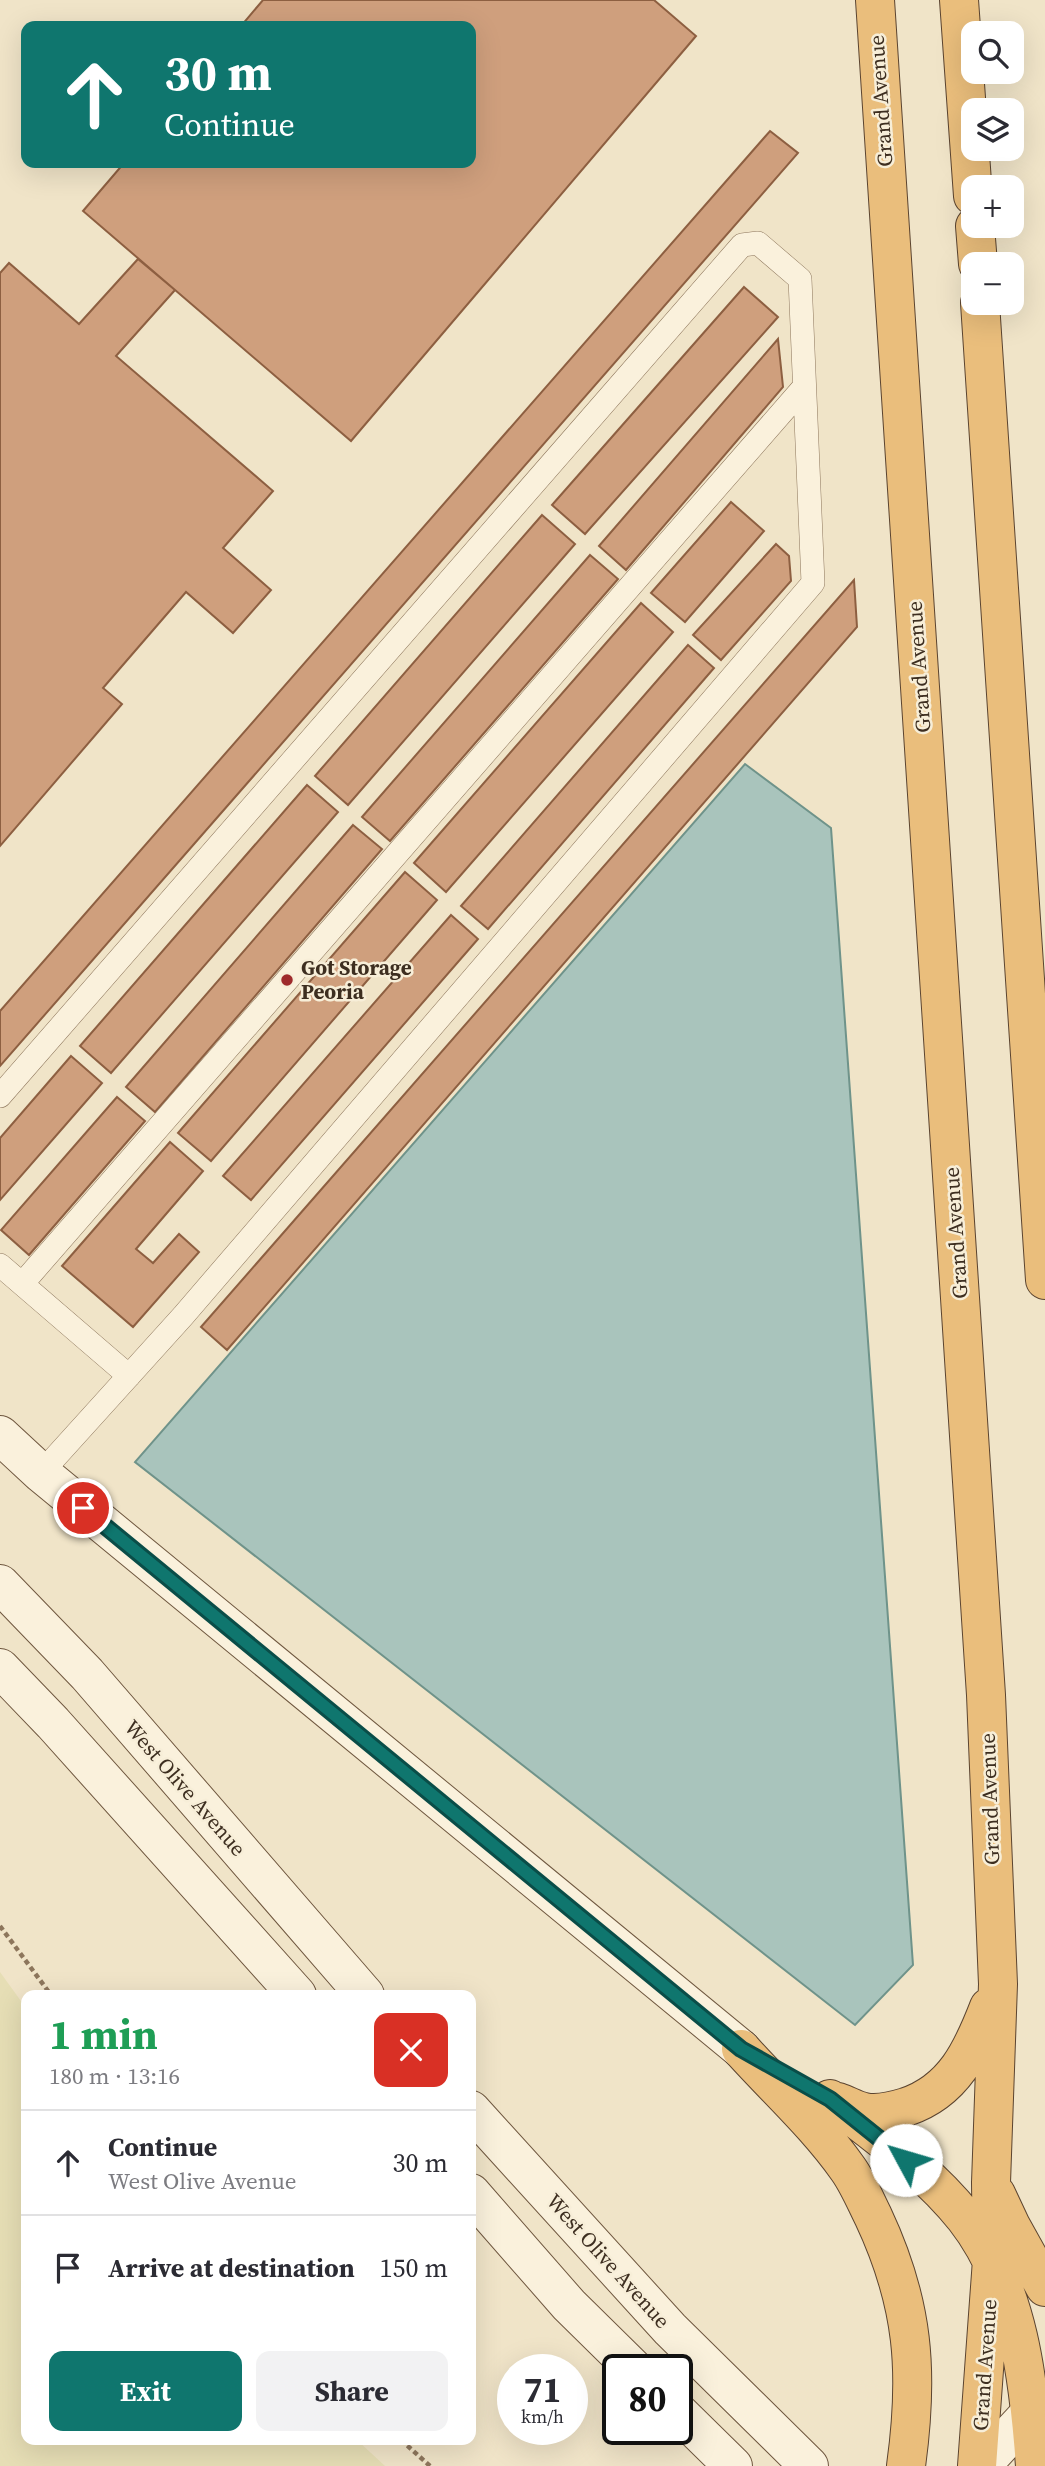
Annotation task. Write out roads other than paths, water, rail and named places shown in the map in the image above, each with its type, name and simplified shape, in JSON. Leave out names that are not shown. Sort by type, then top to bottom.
[{"type":"highway","name":"Grand Avenue","points":[[874,0],[986,1695],[998,1984],[991,2183],[992,2260],[979,2466]]},
{"type":"highway","points":[[959,0],[972,175]]},
{"type":"highway","points":[[981,315],[1045,1280]]},
{"type":"highway","points":[[741,2049],[830,2099],[865,2112],[890,2112],[920,2102],[948,2083],[967,2057],[998,1984]]},
{"type":"highway","points":[[741,2049],[831,2145],[851,2172],[880,2231],[893,2264],[911,2331],[913,2373],[906,2466]]},
{"type":"highway","points":[[830,2099],[931,2182],[965,2219],[992,2260],[1011,2311],[1023,2362],[1038,2405],[1035,2466]]},
{"type":"highway","points":[[991,2183],[1045,2287]]},
{"type":"main road","points":[[0,1435],[41,1473],[741,2049]]},
{"type":"main road","name":"West Olive Avenue","points":[[0,1584],[87,1674],[361,1990]]},
{"type":"main road","points":[[0,1668],[62,1733],[293,1990]]},
{"type":"main road","name":"West Olive Avenue","points":[[476,2116],[670,2329],[800,2458]]},
{"type":"main road","points":[[476,2199],[569,2305],[619,2354]]},
{"type":"main road","points":[[979,2466],[1038,2405]]},
{"type":"main road","points":[[693,2427],[733,2466]]},
{"type":"lane","points":[[0,1096],[741,245],[758,243],[800,279],[813,583],[129,1376],[41,1473]]},
{"type":"lane","points":[[22,1284],[804,387]]},
{"type":"lane","points":[[0,1265],[129,1376]]},
{"type":"water","points":[[745,764],[831,828],[913,1965],[855,2025],[135,1462]]},
{"type":"place","name":"Got Storage Peoria","points":[[287,980]]}]
